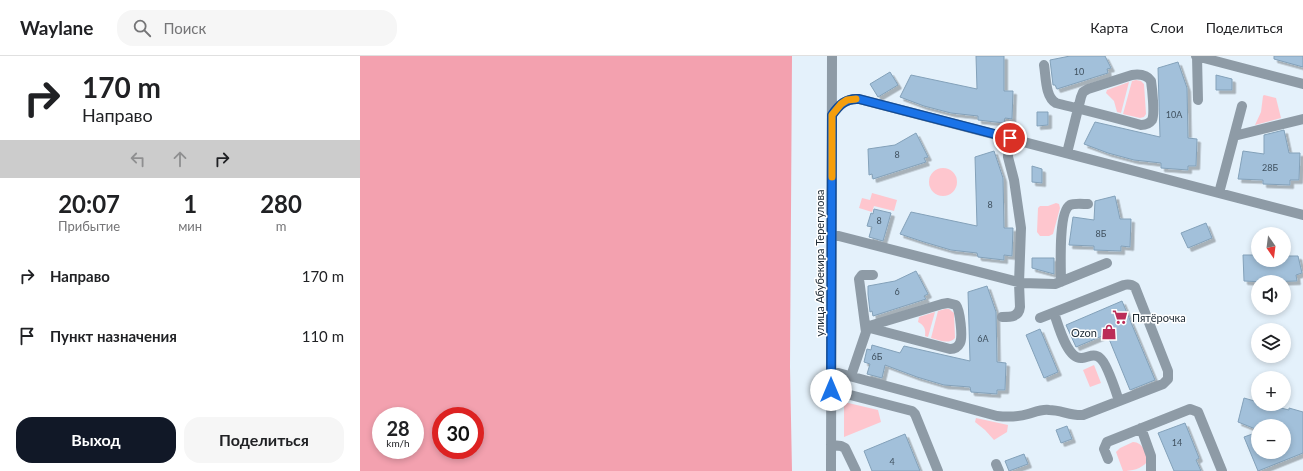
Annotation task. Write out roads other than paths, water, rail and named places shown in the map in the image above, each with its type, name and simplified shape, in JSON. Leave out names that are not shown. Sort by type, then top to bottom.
[{"type":"street","name":"улица Абубекира Терегулова","points":[[831,471],[832,56]]},
{"type":"street","points":[[1198,100],[1197,56],[1303,84]]},
{"type":"street","points":[[1044,65],[1048,93],[1051,99],[1056,103],[1078,108],[1141,125],[1147,124],[1151,121],[1153,116],[1151,81],[1147,76],[1134,75],[1088,89],[1082,94],[1078,108],[1066,153]]},
{"type":"street","points":[[832,115],[838,106],[844,101],[859,99],[1303,215]]},
{"type":"street","points":[[1219,193],[1242,106]]},
{"type":"street","points":[[1234,136],[1303,119]]},
{"type":"street","points":[[1002,317],[1013,316],[1020,311],[1019,283],[1021,228],[1014,180],[1008,157],[1010,138]]},
{"type":"street","points":[[1061,282],[1061,229],[1067,208],[1072,205],[1088,204]]},
{"type":"street","points":[[832,234],[1019,283],[1052,284],[1061,282],[1107,263]]},
{"type":"street","points":[[850,376],[866,333],[859,279],[862,275],[873,275]]},
{"type":"street","points":[[831,371],[1005,417],[1019,416],[1047,410],[1056,410],[1083,415],[1166,382],[1168,376],[1134,287],[1130,284],[1040,318]]},
{"type":"street","points":[[942,304],[952,304],[956,305],[959,310],[961,340],[958,346],[950,349],[866,327],[942,304]]},
{"type":"street","points":[[1054,313],[1071,353],[1080,358],[1093,355],[1097,356],[1104,362],[1119,401]]},
{"type":"street","points":[[831,390],[913,411],[938,471]]},
{"type":"street","points":[[1108,458],[1104,449],[1106,442],[1186,409],[1190,409],[1198,412],[1222,471]]},
{"type":"street","points":[[1141,428],[1152,456],[1151,471]]},
{"type":"street","points":[[831,445],[845,448],[856,471]]},
{"type":"place","name":"Пятёрочка","points":[[1120,317]]},
{"type":"place","name":"Ozon","points":[[1109,332]]}]
